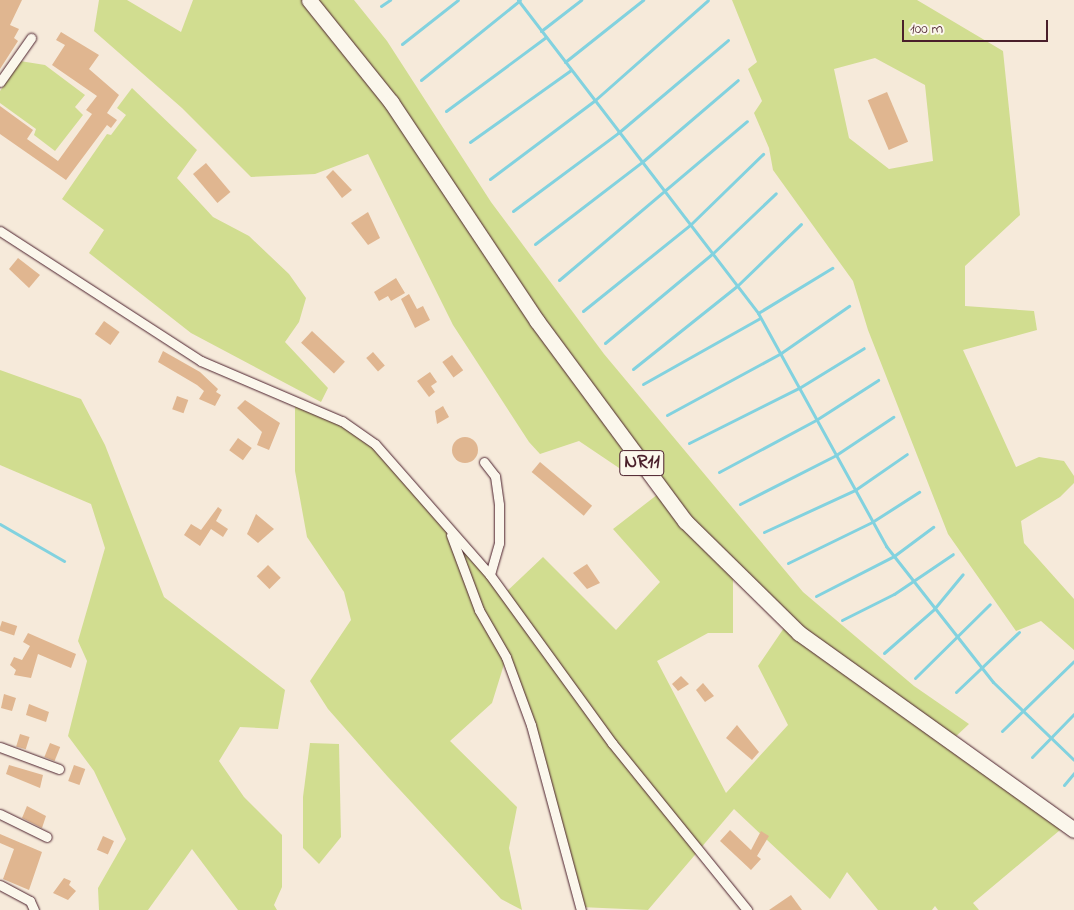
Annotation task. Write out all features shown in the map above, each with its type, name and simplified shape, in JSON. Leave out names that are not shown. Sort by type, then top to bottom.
[{"type":"highway","name":"NR11","points":[[309,0],[391,102],[537,321],[685,521],[799,633],[1074,830]]},
{"type":"street","points":[[0,82],[31,38]]},
{"type":"street","points":[[0,231],[201,361],[357,430],[400,470],[490,575],[612,743],[747,910]]},
{"type":"street","points":[[484,462],[495,476],[499,505],[499,543],[490,575]]},
{"type":"street","points":[[450,530],[479,610],[506,657],[531,725],[581,910]]},
{"type":"street","points":[[0,747],[59,769]]},
{"type":"street","points":[[0,814],[47,837]]},
{"type":"street","points":[[0,886],[30,901],[34,910]]},
{"type":"green space","points":[[99,0],[127,0],[181,32],[193,0],[354,0],[387,41],[491,202],[604,354],[803,592],[914,686],[969,724],[952,740],[1066,825],[973,903],[979,910],[938,910],[935,906],[932,910],[878,910],[847,872],[830,899],[734,809],[648,910],[580,907],[552,792],[506,658],[492,703],[450,741],[517,807],[509,848],[522,910],[501,899],[328,709],[310,681],[351,620],[344,592],[307,537],[295,471],[295,401],[357,430],[504,594],[543,557],[616,630],[660,582],[613,529],[662,491],[642,464],[625,472],[579,441],[540,454],[529,442],[453,325],[368,154],[315,174],[251,177],[182,108],[94,31]],"holes":[[[733,570],[788,622],[758,666],[788,725],[726,793],[657,661],[708,633],[733,633]]]},
{"type":"green space","points":[[732,0],[917,0],[1003,51],[1020,215],[965,266],[965,306],[1034,311],[1037,330],[963,350],[1016,467],[1039,457],[1064,461],[1074,476],[1074,483],[1060,497],[1021,521],[1024,543],[1074,599],[1074,650],[1041,621],[1016,631],[948,534],[868,330],[853,281],[773,170],[769,148],[754,113],[762,101],[748,69],[757,62]],"holes":[[[875,58],[925,85],[933,161],[889,169],[849,138],[834,69]]]},
{"type":"green space","points":[[20,61],[45,65],[85,95],[75,107],[83,115],[55,151],[34,135],[36,129],[0,103],[0,91]]},
{"type":"green space","points":[[132,88],[197,150],[177,178],[213,217],[249,236],[289,274],[306,298],[299,322],[285,342],[328,388],[321,402],[191,333],[89,253],[104,230],[62,199],[107,134],[111,135],[126,115],[117,108]]},
{"type":"green space","points":[[0,370],[81,399],[105,445],[164,597],[285,690],[278,729],[240,727],[219,761],[244,797],[282,835],[282,887],[274,905],[277,910],[238,910],[192,849],[148,910],[99,910],[98,888],[126,839],[94,771],[68,736],[87,661],[78,641],[105,548],[91,504],[0,465]]},
{"type":"green space","points":[[310,743],[339,744],[341,837],[319,864],[303,848],[303,797]]},
{"type":"building","points":[[0,0],[22,0],[10,25],[19,29],[14,38],[18,41],[0,69]]},
{"type":"building","points":[[61,32],[99,55],[89,69],[119,95],[107,113],[117,120],[111,128],[107,125],[66,180],[0,134],[0,106],[33,130],[27,139],[58,161],[92,114],[86,110],[97,96],[52,65],[65,45],[56,40]]},
{"type":"building","points":[[887,92],[908,142],[889,150],[868,100]]},
{"type":"building","points":[[206,163],[230,192],[217,203],[193,174]]},
{"type":"building","points":[[333,170],[352,190],[342,198],[326,177]]},
{"type":"building","points":[[368,212],[380,238],[368,245],[351,223]]},
{"type":"building","points":[[18,258],[40,275],[29,288],[9,269]]},
{"type":"building","points":[[396,278],[405,293],[391,301],[388,296],[379,301],[374,292]]},
{"type":"building","points":[[409,294],[417,309],[423,306],[430,320],[415,328],[401,299]]},
{"type":"building","points":[[104,321],[120,332],[110,345],[95,334]]},
{"type":"building","points":[[312,331],[345,362],[334,373],[301,343]]},
{"type":"building","points":[[163,351],[200,372],[218,389],[216,392],[221,395],[215,406],[199,399],[204,391],[197,385],[158,362]]},
{"type":"building","points":[[373,352],[385,366],[378,371],[366,358]]},
{"type":"building","points":[[452,355],[463,370],[453,377],[442,362]]},
{"type":"building","points":[[430,372],[437,382],[431,386],[435,392],[429,397],[417,381]]},
{"type":"building","points":[[177,396],[188,400],[183,413],[172,409]]},
{"type":"building","points":[[245,400],[280,423],[269,450],[257,445],[262,432],[237,408]]},
{"type":"building","points":[[443,406],[449,417],[437,424],[435,411]]},
{"type":"building","points":[[465,437],[474,441],[478,450],[474,459],[465,463],[456,459],[452,450],[456,441]]},
{"type":"building","points":[[238,438],[252,448],[243,460],[229,450]]},
{"type":"building","points":[[540,462],[592,506],[584,516],[532,472]]},
{"type":"building","points":[[218,507],[222,510],[216,521],[228,529],[223,537],[211,529],[200,546],[184,535],[191,524],[201,530]]},
{"type":"building","points":[[256,514],[274,529],[258,543],[247,534]]},
{"type":"building","points":[[587,564],[600,583],[587,589],[573,573]]},
{"type":"building","points":[[268,565],[281,578],[269,589],[257,576]]},
{"type":"building","points":[[2,621],[17,626],[14,635],[0,631]]},
{"type":"building","points":[[28,633],[76,654],[71,668],[38,654],[31,678],[14,675],[16,670],[10,665],[14,657],[22,660],[30,646],[23,642]]},
{"type":"building","points":[[681,676],[689,684],[678,691],[672,684]]},
{"type":"building","points":[[703,683],[714,696],[705,702],[696,690]]},
{"type":"building","points":[[4,694],[16,698],[12,711],[1,708]]},
{"type":"building","points":[[29,704],[49,712],[46,722],[26,715]]},
{"type":"building","points":[[737,725],[759,752],[752,760],[726,738]]},
{"type":"building","points":[[20,734],[30,737],[26,749],[16,746]]},
{"type":"building","points":[[50,743],[60,747],[55,761],[44,757]]},
{"type":"building","points":[[9,765],[43,775],[40,788],[6,774]]},
{"type":"building","points":[[74,765],[85,769],[79,785],[68,781]]},
{"type":"building","points":[[27,806],[46,816],[42,828],[22,818]]},
{"type":"building","points":[[730,830],[751,850],[761,831],[769,836],[757,856],[761,859],[751,870],[720,841]]},
{"type":"building","points":[[0,834],[42,852],[29,890],[3,879],[14,849],[0,843]]},
{"type":"building","points":[[103,836],[114,841],[108,855],[97,850]]},
{"type":"building","points":[[64,878],[71,881],[69,885],[76,891],[68,900],[53,893]]},
{"type":"building","points":[[791,895],[802,910],[769,910]]},
{"type":"waterway","points":[[381,6],[390,0]]},
{"type":"waterway","points":[[402,44],[458,0]]},
{"type":"waterway","points":[[518,0],[758,313],[886,546],[993,682],[1074,760]]},
{"type":"waterway","points":[[421,80],[520,0]]},
{"type":"waterway","points":[[541,31],[581,0]]},
{"type":"waterway","points":[[565,62],[643,0]]},
{"type":"waterway","points":[[490,179],[594,101],[708,0]]},
{"type":"waterway","points":[[446,111],[546,37]]},
{"type":"waterway","points":[[513,211],[618,133],[728,40]]},
{"type":"waterway","points":[[470,142],[571,70]]},
{"type":"waterway","points":[[535,244],[642,162],[738,80]]},
{"type":"waterway","points":[[559,280],[747,121]]},
{"type":"waterway","points":[[583,311],[690,225],[763,154]]},
{"type":"waterway","points":[[605,343],[712,254],[776,193]]},
{"type":"waterway","points":[[633,369],[737,286],[801,224]]},
{"type":"waterway","points":[[758,313],[832,268]]},
{"type":"waterway","points":[[667,415],[781,353],[849,306]]},
{"type":"waterway","points":[[643,384],[760,318]]},
{"type":"waterway","points":[[689,443],[799,388],[864,348]]},
{"type":"waterway","points":[[719,472],[816,420],[878,380]]},
{"type":"waterway","points":[[740,504],[836,455],[893,417]]},
{"type":"waterway","points":[[764,532],[855,490],[907,454]]},
{"type":"waterway","points":[[788,563],[872,522],[919,492]]},
{"type":"waterway","points":[[0,524],[64,561]]},
{"type":"waterway","points":[[816,596],[894,556],[933,527]]},
{"type":"waterway","points":[[842,620],[894,594],[953,554]]},
{"type":"waterway","points":[[884,653],[934,609],[963,574]]},
{"type":"waterway","points":[[915,678],[990,604]]},
{"type":"waterway","points":[[956,692],[1019,632]]},
{"type":"waterway","points":[[1002,731],[1074,661]]},
{"type":"waterway","points":[[1032,757],[1074,714]]},
{"type":"waterway","points":[[1064,785],[1074,773]]}]
